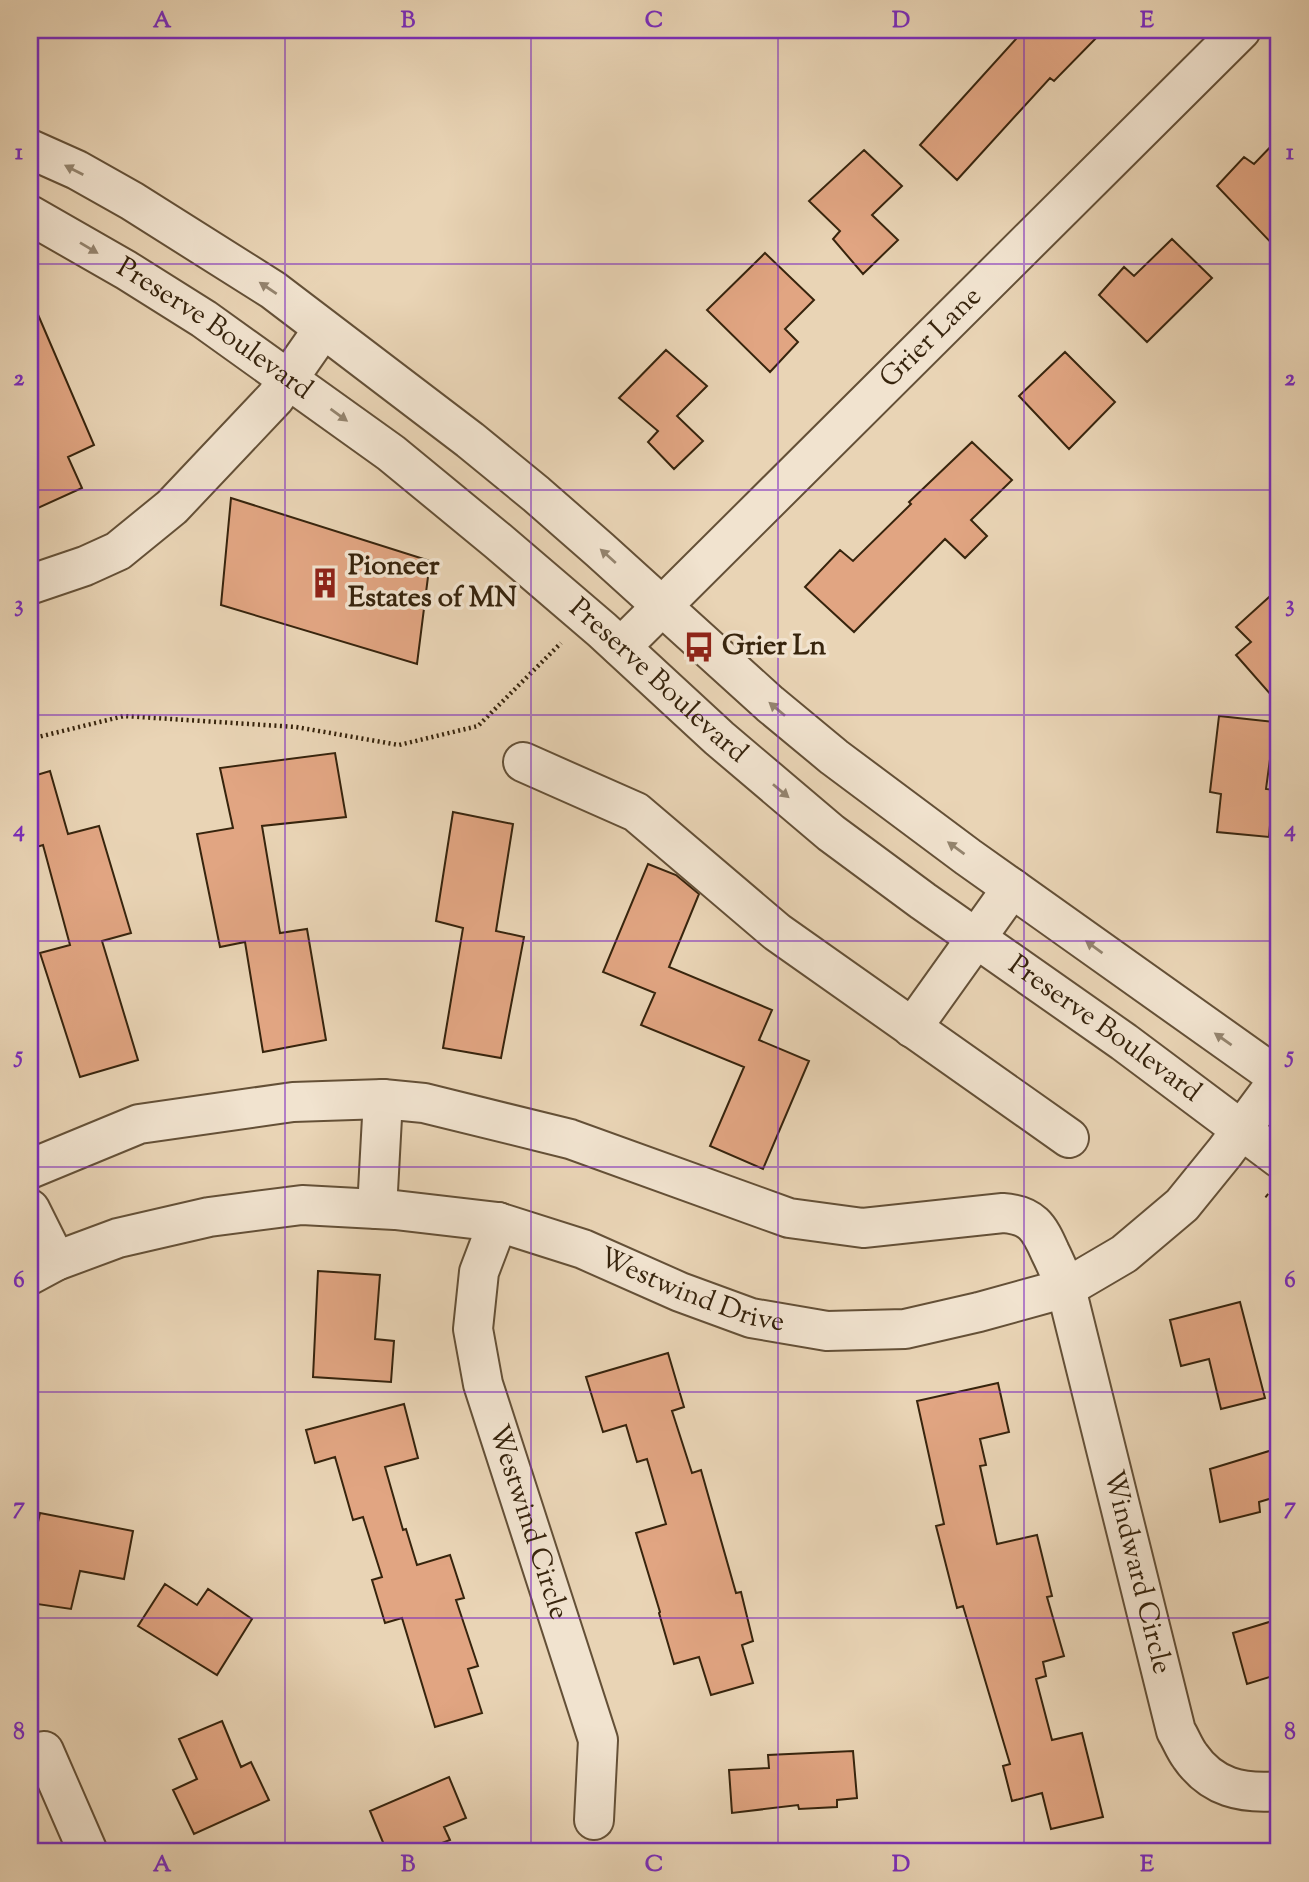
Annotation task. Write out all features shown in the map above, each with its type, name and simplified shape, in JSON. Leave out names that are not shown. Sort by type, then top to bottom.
[{"type":"street","name":"Grier Lane","points":[[621,647],[1241,30]]},
{"type":"street","points":[[30,149],[77,170],[132,201],[273,290],[471,440],[591,542],[770,704],[834,757],[1279,1079]]},
{"type":"street","name":"Preserve Boulevard","points":[[30,215],[204,319],[391,453],[621,647],[719,738],[831,833],[1124,1042],[1279,1158]]},
{"type":"street","points":[[32,584],[85,566],[118,551],[172,507],[267,407],[289,380],[323,329]]},
{"type":"street","points":[[523,762],[636,812],[776,932],[1069,1138]]},
{"type":"street","points":[[912,1028],[1012,888]]},
{"type":"street","name":"Westwind Drive","points":[[43,1268],[118,1238],[209,1217],[302,1205],[377,1209],[498,1222],[583,1249],[680,1292],[751,1318],[827,1331],[905,1329],[1066,1288],[1124,1254],[1182,1205],[1242,1131],[1279,1079]]},
{"type":"street","points":[[377,1209],[383,1099]]},
{"type":"street","name":"Windward Circle","points":[[30,1169],[139,1124],[293,1101],[383,1099],[424,1103],[570,1139],[789,1218],[863,1228],[1003,1213],[1018,1214],[1041,1231],[1066,1288],[1176,1731],[1190,1756],[1211,1779],[1239,1791],[1279,1791]]},
{"type":"street","points":[[30,1209],[43,1268]]},
{"type":"street","name":"Westwind Circle","points":[[498,1222],[479,1272],[473,1329],[483,1384],[598,1740],[594,1820]]},
{"type":"street","points":[[44,1751],[88,1852]]},
{"type":"path","points":[[30,739],[124,716],[296,727],[399,745],[478,726],[566,638]]},
{"type":"building","points":[[1024,30],[1104,30],[1054,81],[1050,78],[957,180],[920,145]]},
{"type":"building","points":[[1279,138],[1279,251],[1217,186],[1244,157],[1254,164]]},
{"type":"building","points":[[864,150],[902,186],[872,215],[898,240],[863,274],[833,239],[840,231],[809,201]]},
{"type":"building","points":[[1172,239],[1212,278],[1147,342],[1099,295],[1124,267],[1134,276]]},
{"type":"building","points":[[765,253],[814,300],[785,329],[798,342],[770,372],[707,310]]},
{"type":"building","points":[[30,296],[94,445],[68,457],[82,488],[38,508],[30,491]]},
{"type":"building","points":[[666,350],[707,386],[677,416],[703,441],[674,469],[648,442],[658,431],[619,398]]},
{"type":"building","points":[[1065,352],[1115,402],[1069,449],[1019,396]]},
{"type":"building","points":[[972,442],[1012,480],[971,520],[987,536],[965,558],[945,539],[854,632],[805,587],[840,550],[853,561],[911,504],[909,502]]},
{"type":"building","name":"Pioneer Estates of MN","points":[[231,498],[430,561],[417,664],[221,605]]},
{"type":"building","points":[[1279,588],[1279,704],[1236,655],[1251,642],[1236,627]]},
{"type":"building","points":[[1219,716],[1275,722],[1266,789],[1273,790],[1269,837],[1217,832],[1221,794],[1210,792]]},
{"type":"building","points":[[335,753],[346,817],[262,826],[280,933],[307,929],[326,1040],[263,1052],[245,942],[220,947],[197,834],[233,828],[220,768]]},
{"type":"building","points":[[50,771],[68,834],[99,826],[131,933],[102,941],[138,1060],[80,1077],[40,953],[70,945],[43,845],[30,849],[30,777]]},
{"type":"building","points":[[453,812],[513,824],[496,931],[524,937],[501,1058],[443,1048],[463,928],[436,921]]},
{"type":"building","points":[[648,864],[676,875],[699,894],[669,967],[772,1010],[759,1040],[809,1061],[763,1169],[710,1146],[744,1067],[641,1025],[655,993],[603,972]]},
{"type":"building","points":[[318,1271],[380,1275],[375,1339],[394,1341],[391,1382],[313,1377]]},
{"type":"building","points":[[1240,1302],[1265,1398],[1221,1409],[1209,1359],[1181,1366],[1170,1320]]},
{"type":"building","points":[[668,1353],[684,1407],[672,1411],[692,1473],[701,1470],[736,1593],[741,1592],[753,1641],[742,1645],[753,1683],[711,1695],[699,1657],[674,1664],[636,1533],[666,1524],[647,1459],[637,1462],[626,1425],[603,1432],[586,1377]]},
{"type":"building","points":[[998,1383],[1009,1432],[980,1439],[986,1465],[980,1466],[997,1544],[1037,1535],[1052,1596],[1047,1597],[1064,1656],[1043,1662],[1046,1676],[1036,1679],[1052,1740],[1082,1733],[1103,1817],[1051,1829],[1042,1793],[1012,1801],[1003,1766],[1010,1764],[963,1606],[957,1608],[936,1526],[944,1524],[917,1401]]},
{"type":"building","points":[[404,1404],[418,1458],[385,1467],[403,1530],[406,1529],[417,1565],[450,1555],[464,1598],[456,1600],[478,1666],[468,1669],[482,1713],[435,1727],[402,1618],[385,1623],[372,1580],[382,1577],[363,1517],[353,1520],[335,1457],[315,1463],[306,1430]]},
{"type":"building","points":[[1279,1448],[1279,1496],[1259,1502],[1260,1512],[1220,1522],[1210,1469]]},
{"type":"building","points":[[40,1513],[133,1531],[124,1579],[80,1571],[71,1609],[30,1603],[30,1558]]},
{"type":"building","points":[[165,1584],[197,1605],[208,1589],[252,1619],[217,1675],[138,1626]]},
{"type":"building","points":[[1279,1619],[1279,1674],[1247,1684],[1233,1633]]},
{"type":"building","points":[[222,1721],[241,1767],[251,1762],[269,1800],[194,1834],[173,1790],[197,1779],[179,1739]]},
{"type":"building","points":[[853,1751],[857,1798],[837,1800],[837,1807],[799,1809],[798,1805],[732,1813],[729,1770],[769,1768],[768,1755]]},
{"type":"building","points":[[449,1777],[466,1818],[444,1827],[450,1840],[439,1844],[442,1852],[387,1852],[370,1811]]},
{"type":"place","name":"Pioneer Estates of MN","points":[[325,583]]},
{"type":"place","name":"Grier Ln","points":[[699,647]]}]
